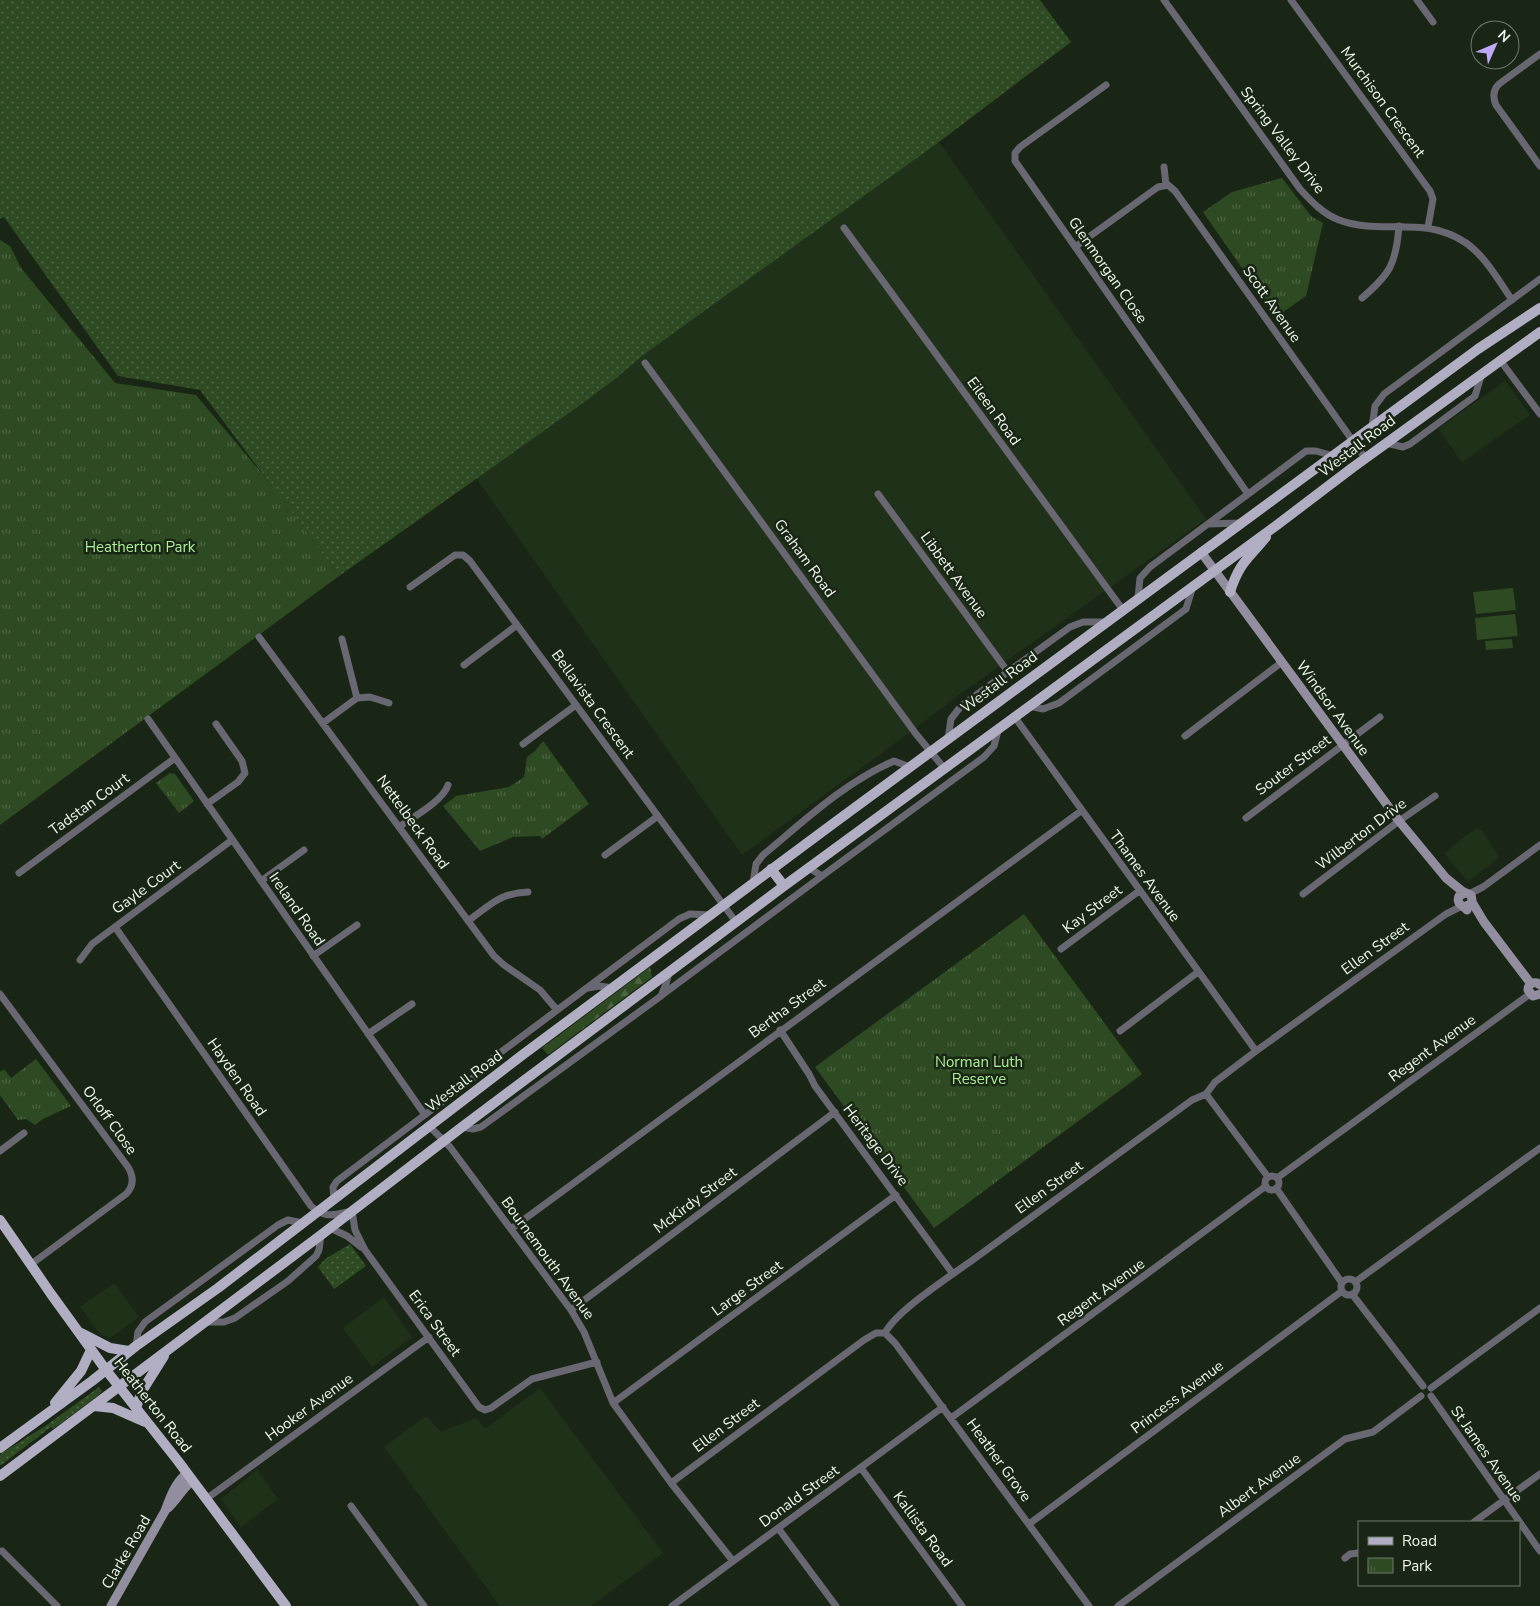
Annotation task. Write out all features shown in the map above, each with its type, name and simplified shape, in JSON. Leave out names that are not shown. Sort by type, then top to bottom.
[{"type":"main road","name":"Westall Road","points":[[0,1448],[92,1381],[132,1349],[218,1288],[429,1126],[710,915],[1138,598],[1478,349],[1540,308]]},
{"type":"main road","name":"Westall Road","points":[[0,1476],[784,886],[1277,525],[1365,458],[1540,332]]},
{"type":"main road","points":[[1230,592],[1234,577],[1242,563],[1277,525]]},
{"type":"main road","points":[[772,869],[784,886]]},
{"type":"main road","name":"Heatherton Road","points":[[0,1220],[91,1350],[190,1477],[286,1606]]},
{"type":"main road","points":[[78,1332],[110,1348],[132,1349]]},
{"type":"main road","points":[[136,1408],[148,1380],[169,1349]]},
{"type":"main road","points":[[47,1414],[81,1371],[91,1350]]},
{"type":"main road","points":[[94,1406],[113,1408],[146,1422]]},
{"type":"street","name":"Spring Valley Drive","points":[[1164,0],[1300,189],[1317,207],[1338,220],[1359,226],[1428,227],[1447,233],[1467,244],[1484,261],[1512,300]]},
{"type":"street","name":"Murchison Crescent","points":[[1291,0],[1430,191],[1433,199],[1428,227]]},
{"type":"street","points":[[1417,0],[1433,22]]},
{"type":"street","points":[[1540,54],[1499,84],[1494,90],[1494,97],[1496,105],[1540,166]]},
{"type":"street","name":"Glenmorgan Close","points":[[1106,85],[1020,147],[1015,161],[1248,494]]},
{"type":"street","points":[[1074,247],[1158,187],[1166,186],[1164,167]]},
{"type":"street","name":"Scott Avenue","points":[[1166,186],[1168,185],[1176,191],[1365,458]]},
{"type":"street","points":[[1362,298],[1386,276],[1393,262],[1399,226]]},
{"type":"street","name":"Eileen Road","points":[[844,228],[1122,610]]},
{"type":"street","name":"Westall Road","points":[[1372,428],[1375,406],[1384,394],[1540,280]]},
{"type":"street","points":[[1500,360],[1540,414]]},
{"type":"street","name":"Graham Road","points":[[645,363],[916,734],[944,768]]},
{"type":"street","name":"Westall Road","points":[[1386,443],[1403,446],[1410,444],[1476,396],[1482,373]]},
{"type":"street","name":"Westall Road","points":[[1138,598],[1140,578],[1150,567],[1306,451],[1316,451],[1334,456]]},
{"type":"street","name":"Libbett Avenue","points":[[878,494],[1008,672]]},
{"type":"street","points":[[1208,524],[1242,523]]},
{"type":"street","name":"Windsor Avenue","points":[[1201,552],[1399,821],[1538,985]]},
{"type":"street","name":"Bellavista Crescent","points":[[410,587],[452,557],[463,555],[470,561],[736,922]]},
{"type":"street","points":[[1029,706],[1043,709],[1058,703],[1186,609],[1193,586]]},
{"type":"street","name":"Westall Road","points":[[948,739],[951,719],[961,706],[1070,627],[1083,622],[1107,622]]},
{"type":"street","points":[[464,665],[517,625]]},
{"type":"street","name":"Nettelbeck Road","points":[[259,637],[499,961],[540,990],[557,1010]]},
{"type":"street","points":[[342,639],[357,698]]},
{"type":"street","points":[[1185,736],[1282,662]]},
{"type":"street","points":[[323,723],[357,698],[370,697],[389,703]]},
{"type":"street","points":[[524,744],[576,705]]},
{"type":"street","name":"Thames Avenue","points":[[1014,716],[1256,1051]]},
{"type":"street","name":"Souter Street","points":[[1246,818],[1380,717]]},
{"type":"street","name":"Ireland Road","points":[[148,719],[425,1115]]},
{"type":"street","points":[[207,804],[238,782],[245,773],[242,761],[216,724]]},
{"type":"street","name":"Westall Road","points":[[462,1127],[473,1129],[481,1127],[984,757],[994,746],[999,727]]},
{"type":"street","name":"Tadstan Court","points":[[19,873],[175,758]]},
{"type":"street","points":[[753,883],[756,864],[763,855],[856,781],[894,761],[910,767]]},
{"type":"street","points":[[399,827],[440,798],[448,785]]},
{"type":"street","name":"Wilberton Drive","points":[[1303,894],[1435,796]]},
{"type":"street","name":"Bertha Street","points":[[511,1229],[1081,811]]},
{"type":"street","points":[[605,854],[658,816]]},
{"type":"street","name":"Gayle Court","points":[[80,960],[92,944],[232,840]]},
{"type":"street","name":"Ellen Street","points":[[671,1483],[864,1340],[876,1333],[885,1333],[889,1324],[903,1312],[954,1274],[1186,1104],[1206,1094],[1215,1082],[1256,1051],[1540,845]]},
{"type":"street","points":[[261,881],[304,850]]},
{"type":"street","points":[[809,868],[822,876]]},
{"type":"street","name":"Kay Street","points":[[1061,949],[1139,891]]},
{"type":"street","points":[[468,921],[504,896],[515,892],[528,892]]},
{"type":"street","name":"Westall Road","points":[[334,1200],[333,1187],[337,1181],[471,1080],[493,1058],[684,916],[690,914],[710,915]]},
{"type":"street","points":[[313,956],[357,925]]},
{"type":"street","name":"Hayden Road","points":[[115,927],[311,1206],[318,1212]]},
{"type":"street","points":[[661,996],[669,972]]},
{"type":"street","points":[[1120,1031],[1198,972]]},
{"type":"street","points":[[1537,996],[1528,990],[1538,985]]},
{"type":"street","points":[[586,989],[592,987],[613,988]]},
{"type":"street","name":"Orloff Close","points":[[0,994],[128,1168],[133,1180],[126,1194],[30,1265]]},
{"type":"street","name":"Regent Avenue","points":[[1277,1178],[1537,996]]},
{"type":"street","points":[[368,1034],[412,1004]]},
{"type":"street","name":"Heritage Drive","points":[[780,1030],[815,1086],[954,1274]]},
{"type":"street","points":[[1206,1094],[1268,1177]]},
{"type":"street","name":"McKirdy Street","points":[[571,1310],[835,1112]]},
{"type":"street","name":"Bournemouth Avenue","points":[[429,1126],[445,1140],[571,1310],[584,1332],[613,1403],[671,1483],[732,1561]]},
{"type":"street","points":[[0,1151],[24,1133]]},
{"type":"street","points":[[1355,1282],[1540,1148]]},
{"type":"street","points":[[1273,1176],[1277,1178],[1279,1184],[1276,1188],[1271,1190],[1266,1186],[1265,1181],[1268,1177],[1273,1176]]},
{"type":"street","name":"Regent Avenue","points":[[951,1418],[1266,1186]]},
{"type":"street","points":[[1276,1188],[1342,1283],[1342,1291],[1346,1294],[1352,1294]]},
{"type":"street","name":"Large Street","points":[[613,1403],[896,1194]]},
{"type":"street","points":[[318,1212],[329,1216],[352,1211]]},
{"type":"street","name":"Erica Street","points":[[352,1211],[355,1230],[365,1250],[479,1407],[485,1410],[532,1379],[597,1362]]},
{"type":"street","points":[[132,1349],[138,1332],[145,1322],[278,1225],[288,1220],[303,1223]]},
{"type":"street","name":"Erica Street","points":[[330,1228],[347,1236],[365,1250]]},
{"type":"street","points":[[204,1322],[224,1322],[235,1318],[288,1281],[316,1256],[319,1250],[321,1235]]},
{"type":"street","points":[[1342,1283],[1348,1280],[1355,1282]]},
{"type":"street","points":[[1352,1294],[1356,1289],[1355,1282]]},
{"type":"street","name":"Princess Avenue","points":[[1029,1524],[1342,1291]]},
{"type":"street","points":[[1352,1294],[1427,1387],[1432,1392],[1430,1396],[1425,1398],[1421,1396],[1420,1390],[1427,1387],[1540,1308]]},
{"type":"street","name":"Heather Grove","points":[[885,1333],[895,1343],[943,1407],[1089,1606]]},
{"type":"street","name":"Hooker Avenue","points":[[206,1499],[429,1337]]},
{"type":"street","name":"Albert Avenue","points":[[1118,1606],[1344,1439],[1373,1432],[1421,1396]]},
{"type":"street","name":"St James Avenue","points":[[1430,1396],[1518,1521]]},
{"type":"street","name":"Donald Street","points":[[672,1606],[943,1407]]},
{"type":"street","name":"Kallista Road","points":[[861,1468],[962,1606]]},
{"type":"street","points":[[1475,1521],[1540,1474]]},
{"type":"street","name":"Clarke Road","points":[[111,1606],[165,1511],[175,1502],[190,1477]]},
{"type":"street","points":[[351,1506],[424,1606]]},
{"type":"street","name":"St James Avenue","points":[[1520,1524],[1540,1551]]},
{"type":"street","points":[[778,1528],[836,1606]]},
{"type":"street","points":[[2,1551],[57,1606]]},
{"type":"street","points":[[1345,1558],[1350,1554],[1358,1553]]},
{"type":"shaded area","points":[[939,142],[1206,519],[956,697],[742,855],[476,478],[572,411],[614,380],[642,356]]},
{"type":"shaded area","points":[[1505,381],[1530,415],[1462,462],[1438,429]]},
{"type":"shaded area","points":[[1476,828],[1482,831],[1499,857],[1468,882],[1444,853]]},
{"type":"shaded area","points":[[114,1283],[139,1317],[110,1338],[100,1334],[80,1307]]},
{"type":"shaded area","points":[[384,1297],[412,1337],[372,1367],[343,1328]]},
{"type":"shaded area","points":[[540,1388],[663,1553],[591,1606],[500,1606],[384,1447],[426,1416],[441,1432],[476,1418],[485,1429]]},
{"type":"shaded area","points":[[257,1470],[278,1499],[241,1527],[221,1499]]},
{"type":"green space","points":[[0,0],[1040,0],[1071,42],[939,142],[642,356],[614,380],[572,411],[339,576],[200,390],[118,376],[4,217],[0,219]]},
{"type":"green space","points":[[1282,178],[1311,216],[1323,223],[1306,296],[1276,317],[1203,212],[1232,192]]},
{"type":"green space","name":"Heatherton Park","points":[[0,240],[10,246],[21,268],[115,383],[196,395],[275,489],[339,576],[0,825]]},
{"type":"green space","points":[[1513,588],[1516,610],[1476,614],[1473,592]]},
{"type":"green space","points":[[1515,614],[1518,636],[1477,640],[1475,618]]},
{"type":"green space","points":[[1512,639],[1513,648],[1486,650],[1485,641]]},
{"type":"green space","points":[[543,741],[589,804],[542,839],[540,836],[513,837],[480,851],[443,806],[456,796],[509,787],[524,777],[527,757]]},
{"type":"green space","points":[[170,773],[175,774],[194,801],[179,813],[156,783]]},
{"type":"green space","name":"Norman Luth Reserve","points":[[1024,914],[1142,1074],[934,1228],[815,1067]]},
{"type":"green space","points":[[650,967],[652,977],[548,1055],[542,1048]]},
{"type":"green space","points":[[36,1059],[71,1106],[43,1119],[35,1125],[26,1119],[18,1120],[0,1095],[0,1072],[4,1069],[11,1078]]},
{"type":"green space","points":[[350,1244],[366,1266],[334,1289],[318,1267],[325,1259]]},
{"type":"green space","points":[[99,1387],[102,1391],[99,1395],[53,1429],[51,1427],[0,1466],[0,1455],[2,1453],[48,1424]]}]
